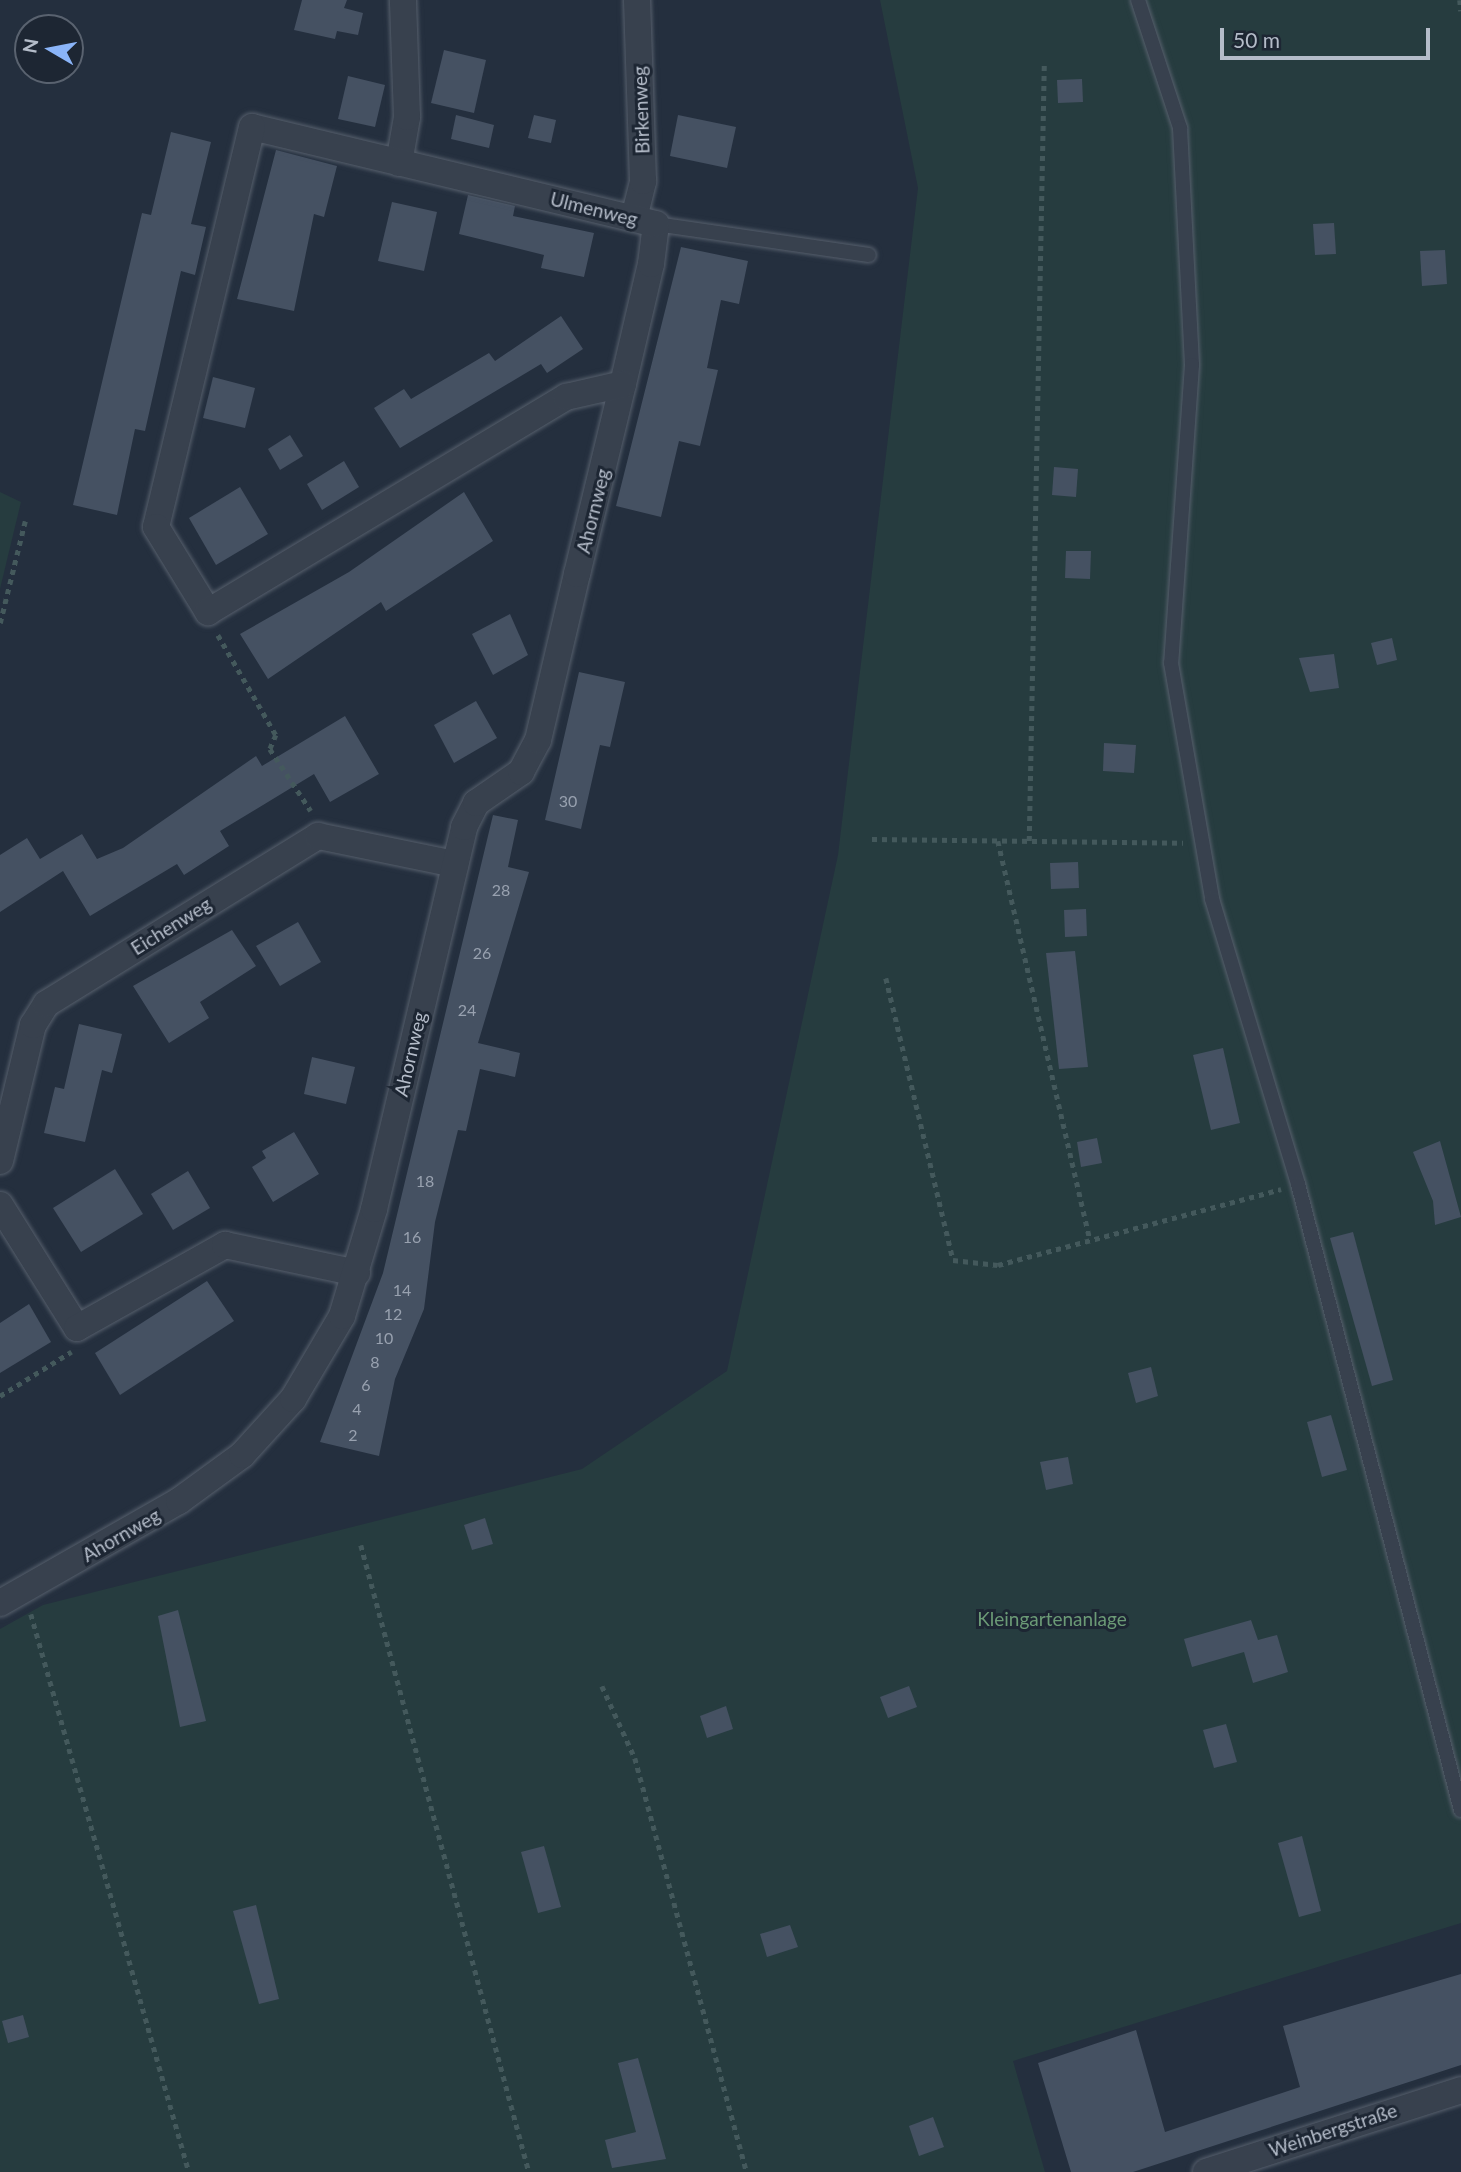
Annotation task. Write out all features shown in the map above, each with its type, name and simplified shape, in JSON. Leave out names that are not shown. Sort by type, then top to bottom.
[{"type":"street","points":[[400,163],[407,117],[403,0]]},
{"type":"street","name":"Birkenweg","points":[[637,0],[645,221]]},
{"type":"street","name":"Ulmenweg","points":[[208,612],[156,527],[252,127],[645,221],[623,384]]},
{"type":"street","points":[[208,612],[566,397],[623,384]]},
{"type":"street","name":"Ahornweg","points":[[10,1597],[179,1501],[242,1455],[321,1356],[357,1273],[455,863],[476,803],[521,772],[538,740],[623,384]]},
{"type":"street","points":[[327,834],[455,863]]},
{"type":"street","name":"Eichenweg","points":[[0,1161],[33,1025],[46,1004],[327,834]]},
{"type":"street","points":[[0,1205],[77,1328],[225,1245],[357,1273]]},
{"type":"street","name":"Weinbergstraße","points":[[1206,2172],[1461,2090]]},
{"type":"lane","points":[[1138,0],[1180,128],[1192,365],[1171,663],[1212,899],[1298,1184],[1461,1810]]},
{"type":"lane","points":[[645,221],[869,255]]},
{"type":"path","points":[[1460,0],[1461,11]]},
{"type":"path","points":[[1029,841],[1044,64]]},
{"type":"path","points":[[0,623],[24,520]]},
{"type":"path","points":[[208,612],[276,735],[270,749],[327,834]]},
{"type":"path","points":[[872,839],[1203,843]]},
{"type":"path","points":[[998,841],[1090,1240]]},
{"type":"path","points":[[886,978],[953,1260],[998,1265],[1298,1184]]},
{"type":"path","points":[[0,1395],[77,1348]]},
{"type":"path","points":[[361,1545],[529,2172]]},
{"type":"path","points":[[10,1597],[189,2172]]},
{"type":"path","points":[[602,1686],[635,1758],[747,2172]]},
{"type":"green space","name":"Kleingartenanlage","points":[[880,0],[1461,0],[1461,1923],[1013,2061],[1045,2172],[0,2172],[0,1629],[43,1605],[582,1469],[727,1371],[838,855],[918,188]]},
{"type":"green space","points":[[0,492],[21,502],[0,589]]},
{"type":"building","points":[[302,0],[347,0],[344,8],[363,13],[358,35],[337,31],[335,39],[294,30]]},
{"type":"building","points":[[444,50],[486,60],[474,113],[431,103]]},
{"type":"building","points":[[348,76],[385,85],[375,127],[338,119]]},
{"type":"building","points":[[1082,79],[1083,102],[1058,103],[1057,80]]},
{"type":"building","points":[[456,115],[494,125],[489,148],[451,139]]},
{"type":"building","points":[[534,115],[556,120],[551,143],[528,138]]},
{"type":"building","points":[[678,115],[736,127],[727,168],[670,156]]},
{"type":"building","points":[[171,132],[211,142],[191,224],[206,227],[195,275],[181,271],[145,431],[135,429],[117,515],[73,505],[142,213],[151,215]]},
{"type":"building","points":[[276,150],[337,166],[324,217],[314,214],[294,311],[237,299]]},
{"type":"building","points":[[468,195],[515,206],[513,216],[594,233],[584,277],[541,268],[544,255],[459,234]]},
{"type":"building","points":[[392,202],[437,212],[424,271],[378,261]]},
{"type":"building","points":[[1334,223],[1336,254],[1315,255],[1313,224]]},
{"type":"building","points":[[681,247],[748,261],[739,304],[721,300],[707,368],[718,370],[700,446],[679,441],[661,517],[616,506]]},
{"type":"building","points":[[1445,250],[1447,284],[1422,286],[1420,251]]},
{"type":"building","points":[[561,316],[583,349],[547,373],[541,364],[400,448],[374,408],[404,389],[411,399],[489,353],[495,361]]},
{"type":"building","points":[[213,377],[255,388],[245,428],[203,418]]},
{"type":"building","points":[[290,435],[303,456],[280,470],[268,449]]},
{"type":"building","points":[[344,461],[359,487],[322,510],[307,484]]},
{"type":"building","points":[[1054,467],[1078,469],[1076,497],[1052,495]]},
{"type":"building","points":[[240,487],[268,534],[216,565],[189,518]]},
{"type":"building","points":[[464,492],[493,541],[386,611],[381,602],[268,679],[240,634],[349,572]]},
{"type":"building","points":[[1066,551],[1091,551],[1090,579],[1065,578]]},
{"type":"building","points":[[510,614],[528,655],[493,675],[472,634]]},
{"type":"building","points":[[1392,638],[1397,660],[1377,665],[1371,643]]},
{"type":"building","points":[[1334,654],[1339,688],[1310,692],[1299,658]]},
{"type":"building","points":[[579,672],[625,682],[610,747],[600,745],[581,829],[545,820]]},
{"type":"building","points":[[476,701],[497,738],[454,763],[434,725]]},
{"type":"building","points":[[345,716],[379,774],[330,802],[314,774],[220,831],[229,846],[184,875],[177,864],[90,916],[63,871],[0,912],[0,855],[27,838],[40,859],[82,834],[97,859],[123,848],[256,756],[262,766]]},
{"type":"building","points":[[1104,743],[1136,745],[1134,773],[1103,771]]},
{"type":"building","points":[[493,815],[518,820],[508,867],[529,872],[478,1043],[520,1053],[515,1077],[480,1069],[466,1131],[458,1130],[435,1222],[424,1309],[395,1379],[379,1456],[320,1442],[383,1273]]},
{"type":"building","points":[[1078,862],[1079,888],[1051,889],[1050,863]]},
{"type":"building","points":[[1086,909],[1087,936],[1065,937],[1064,910]]},
{"type":"building","points":[[298,922],[321,962],[280,986],[256,946]]},
{"type":"building","points":[[232,930],[256,966],[200,1002],[209,1018],[169,1043],[133,986]]},
{"type":"building","points":[[1075,951],[1088,1067],[1059,1069],[1046,953]]},
{"type":"building","points":[[79,1024],[122,1034],[112,1073],[102,1070],[85,1142],[44,1133],[55,1087],[64,1089]]},
{"type":"building","points":[[1223,1048],[1240,1123],[1211,1130],[1193,1055]]},
{"type":"building","points":[[312,1057],[355,1067],[346,1104],[304,1094]]},
{"type":"building","points":[[294,1132],[319,1174],[273,1202],[252,1167],[266,1158],[262,1151]]},
{"type":"building","points":[[1097,1138],[1102,1163],[1081,1167],[1077,1142]]},
{"type":"building","points":[[1440,1141],[1461,1217],[1435,1225],[1433,1201],[1413,1152]]},
{"type":"building","points":[[115,1169],[143,1214],[81,1252],[53,1208]]},
{"type":"building","points":[[188,1171],[210,1208],[173,1230],[151,1194]]},
{"type":"building","points":[[1353,1232],[1393,1380],[1372,1386],[1330,1238]]},
{"type":"building","points":[[207,1281],[234,1321],[120,1395],[95,1353]]},
{"type":"building","points":[[29,1304],[51,1342],[0,1373],[0,1323]]},
{"type":"building","points":[[1151,1367],[1158,1396],[1136,1403],[1128,1373]]},
{"type":"building","points":[[1331,1415],[1347,1470],[1322,1477],[1307,1422]]},
{"type":"building","points":[[1068,1457],[1073,1484],[1046,1490],[1040,1462]]},
{"type":"building","points":[[485,1518],[493,1544],[472,1550],[464,1525]]},
{"type":"building","points":[[178,1610],[206,1721],[180,1727],[158,1616]]},
{"type":"building","points":[[1251,1620],[1258,1640],[1277,1635],[1288,1672],[1253,1683],[1244,1652],[1192,1667],[1184,1639]]},
{"type":"building","points":[[909,1686],[917,1707],[888,1718],[880,1697]]},
{"type":"building","points":[[726,1706],[733,1729],[707,1738],[700,1716]]},
{"type":"building","points":[[1226,1724],[1237,1762],[1214,1768],[1203,1730]]},
{"type":"building","points":[[1302,1836],[1321,1911],[1299,1917],[1278,1843]]},
{"type":"building","points":[[544,1846],[561,1907],[538,1913],[521,1852]]},
{"type":"building","points":[[256,1905],[279,1999],[259,2004],[233,1911]]},
{"type":"building","points":[[790,1925],[798,1947],[767,1957],[760,1934]]},
{"type":"building","points":[[1461,1974],[1461,2065],[1133,2172],[1071,2172],[1038,2063],[1136,2030],[1165,2132],[1300,2087],[1283,2026]]},
{"type":"building","points":[[23,2015],[29,2037],[8,2043],[2,2021]]},
{"type":"building","points":[[638,2058],[666,2159],[612,2168],[605,2140],[636,2132],[618,2063]]},
{"type":"building","points":[[933,2117],[944,2147],[919,2156],[909,2126]]}]
